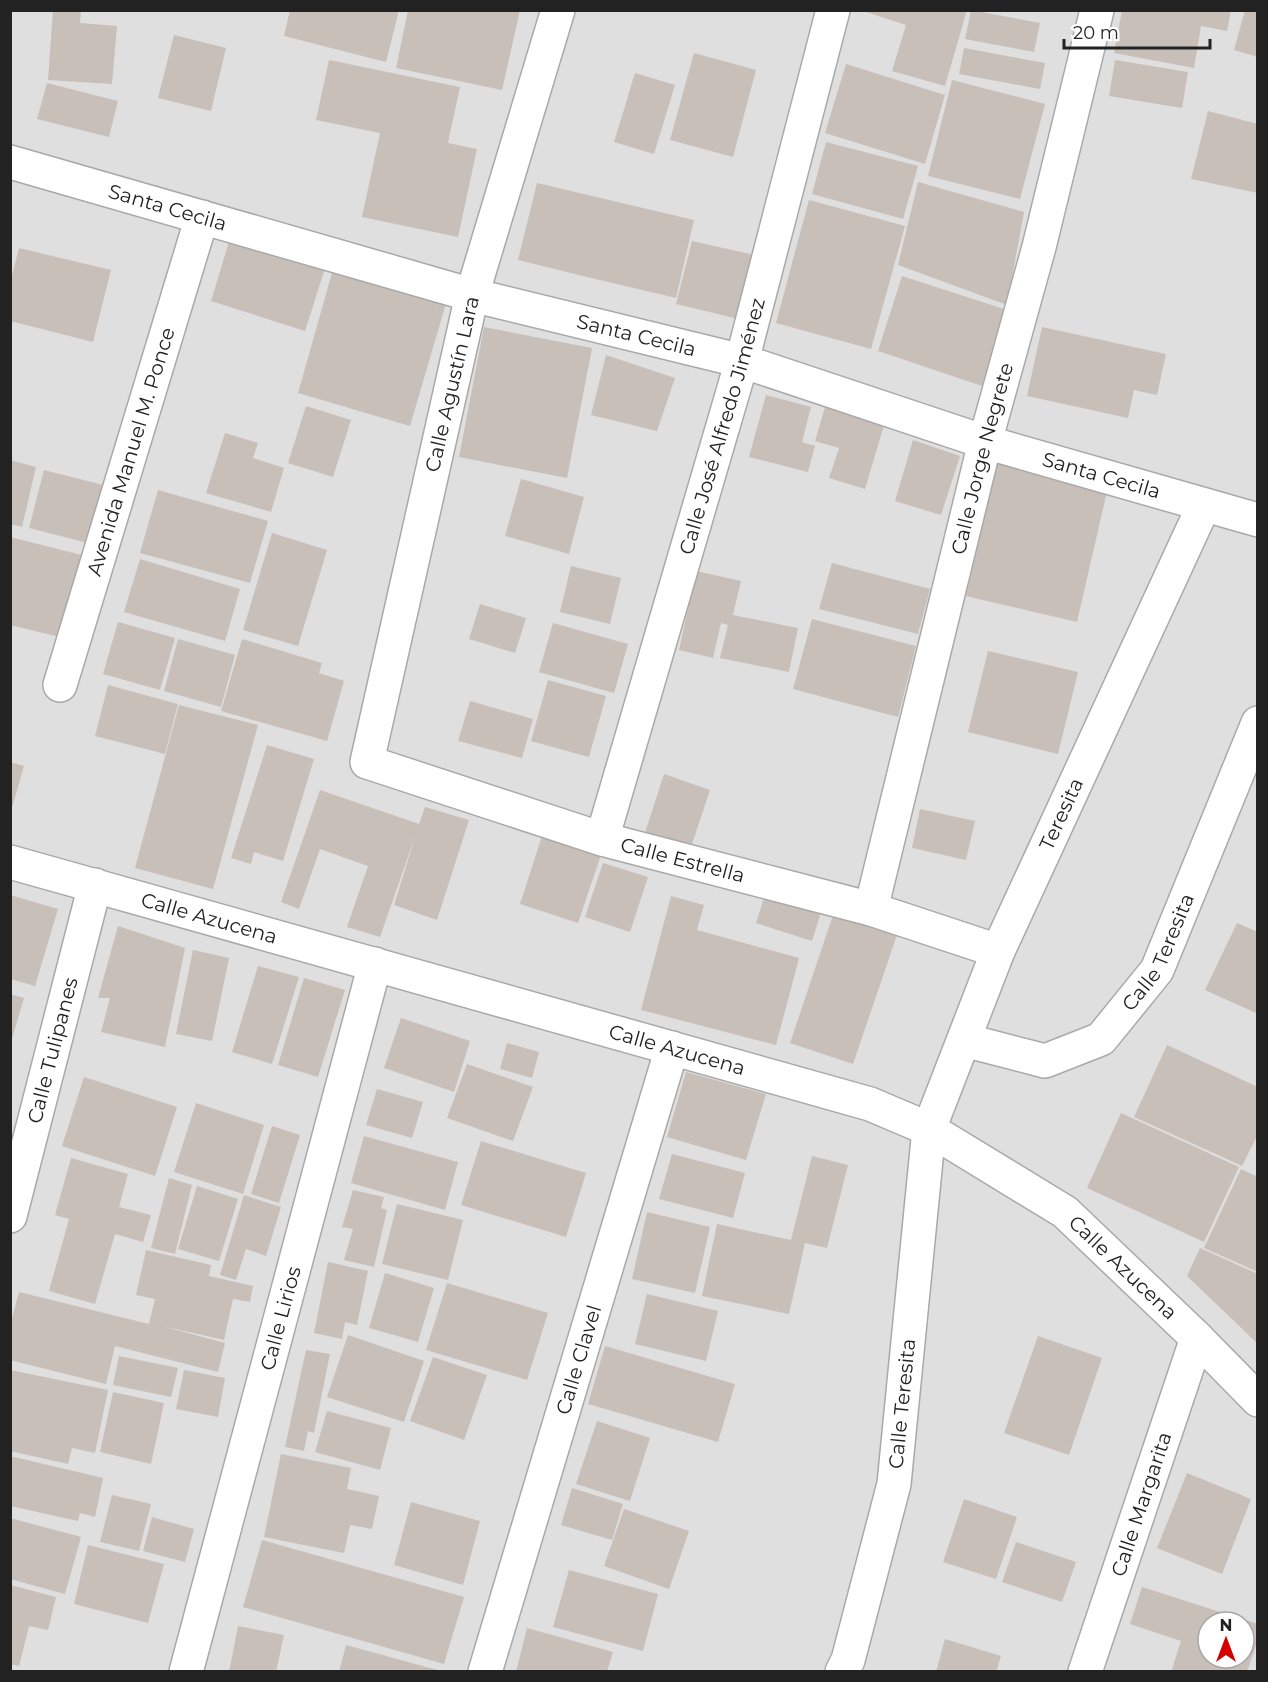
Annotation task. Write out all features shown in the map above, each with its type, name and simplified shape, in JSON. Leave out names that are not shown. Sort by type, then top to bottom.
[{"type":"street","name":"Calle Agustín Lara","points":[[368,762],[472,295],[558,10]]},
{"type":"street","name":"Calle José Alfredo Jiménez","points":[[602,839],[742,361],[833,10]]},
{"type":"street","name":"Calle Jorge Negrete","points":[[871,909],[985,442],[1039,247],[1097,10]]},
{"type":"street","name":"Santa Cecila","points":[[10,162],[472,295],[742,361],[985,442],[1257,520]]},
{"type":"street","name":"Avenida Manuel M. Ponce","points":[[60,685],[202,217]]},
{"type":"street","name":"Teresita","points":[[929,1129],[998,951],[1204,505]]},
{"type":"street","name":"Calle Teresita","points":[[964,1040],[1045,1061],[1101,1040],[1158,970],[1257,723]]},
{"type":"street","name":"Calle Estrella","points":[[368,762],[602,839],[871,909],[998,951]]},
{"type":"street","name":"Calle Azucena","points":[[10,862],[870,1104],[929,1129],[1065,1212],[1257,1397]]},
{"type":"street","name":"Calle Tulipanes","points":[[10,1215],[95,885]]},
{"type":"street","name":"Calle Lirios","points":[[186,1671],[375,964]]},
{"type":"street","name":"Calle Clavel","points":[[486,1671],[672,1047]]},
{"type":"street","name":"Calle Teresita","points":[[842,1671],[848,1660],[894,1484],[929,1129]]},
{"type":"street","name":"Calle Margarita","points":[[1085,1671],[1197,1338]]},
{"type":"shaded area","points":[[11,11],[1257,11],[1257,1671],[11,1672]]},
{"type":"building","points":[[53,10],[81,10],[80,23],[117,26],[112,84],[48,80]]},
{"type":"building","points":[[290,10],[399,10],[386,62],[284,36]]},
{"type":"building","points":[[408,10],[520,10],[502,90],[396,68]]},
{"type":"building","points":[[860,10],[967,10],[945,86],[892,71],[906,25]]},
{"type":"building","points":[[971,10],[1040,23],[1034,52],[965,39]]},
{"type":"building","points":[[1122,10],[1231,10],[1227,31],[1201,26],[1194,68],[1114,53]]},
{"type":"building","points":[[1245,10],[1258,10],[1258,57],[1234,50]]},
{"type":"building","points":[[174,35],[226,48],[211,111],[158,98]]},
{"type":"building","points":[[964,48],[1045,63],[1040,89],[959,74]]},
{"type":"building","points":[[694,53],[756,70],[733,157],[670,140]]},
{"type":"building","points":[[329,60],[460,87],[448,143],[477,149],[458,237],[362,217],[380,133],[316,120]]},
{"type":"building","points":[[1115,60],[1188,72],[1182,108],[1109,96]]},
{"type":"building","points":[[846,64],[945,95],[925,164],[825,133]]},
{"type":"building","points":[[635,73],[675,85],[654,154],[614,142]]},
{"type":"building","points":[[952,80],[1045,104],[1020,199],[928,176]]},
{"type":"building","points":[[47,83],[118,101],[109,137],[37,119]]},
{"type":"building","points":[[1208,111],[1258,124],[1258,193],[1191,179]]},
{"type":"building","points":[[826,142],[918,166],[903,219],[812,194]]},
{"type":"building","points":[[918,182],[1024,212],[1007,305],[898,265]]},
{"type":"building","points":[[537,183],[694,220],[676,298],[518,260]]},
{"type":"building","points":[[809,200],[905,226],[871,349],[776,323]]},
{"type":"building","points":[[231,235],[326,265],[305,331],[211,301]]},
{"type":"building","points":[[692,241],[759,256],[743,320],[676,304]]},
{"type":"building","points":[[19,248],[111,270],[93,342],[10,321],[10,283]]},
{"type":"building","points":[[334,266],[447,300],[410,426],[298,393]]},
{"type":"building","points":[[902,276],[1007,310],[982,386],[878,351]]},
{"type":"building","points":[[484,327],[592,348],[567,478],[459,457]]},
{"type":"building","points":[[1042,327],[1166,354],[1157,395],[1134,390],[1128,418],[1027,396]]},
{"type":"building","points":[[606,355],[675,378],[657,431],[591,415]]},
{"type":"building","points":[[766,395],[811,407],[802,442],[815,446],[808,472],[749,457]]},
{"type":"building","points":[[826,404],[885,422],[865,489],[829,478],[839,448],[815,441]]},
{"type":"building","points":[[306,406],[351,420],[333,477],[288,463]]},
{"type":"building","points":[[225,433],[258,443],[253,458],[284,468],[271,512],[206,493]]},
{"type":"building","points":[[913,440],[960,456],[941,515],[895,501]]},
{"type":"building","points":[[10,460],[36,467],[22,527],[10,524]]},
{"type":"building","points":[[998,461],[1108,487],[1077,622],[966,596]]},
{"type":"building","points":[[44,470],[111,487],[96,545],[29,528]]},
{"type":"building","points":[[521,479],[584,497],[569,554],[505,536]]},
{"type":"building","points":[[158,490],[268,521],[250,583],[140,553]]},
{"type":"building","points":[[272,533],[327,550],[298,646],[243,630]]},
{"type":"building","points":[[10,537],[93,558],[72,640],[10,625]]},
{"type":"building","points":[[140,559],[240,589],[225,641],[124,612]]},
{"type":"building","points":[[832,563],[930,589],[918,634],[819,609]]},
{"type":"building","points":[[571,566],[621,578],[610,624],[560,612]]},
{"type":"building","points":[[696,571],[741,581],[733,615],[798,628],[789,672],[720,658],[728,625],[721,623],[713,658],[679,650]]},
{"type":"building","points":[[480,604],[526,618],[515,653],[469,639]]},
{"type":"building","points":[[812,619],[916,646],[898,717],[793,689]]},
{"type":"building","points":[[118,622],[175,638],[160,690],[103,674]]},
{"type":"building","points":[[553,623],[628,644],[614,693],[539,672]]},
{"type":"building","points":[[178,639],[235,655],[221,707],[164,691]]},
{"type":"building","points":[[242,639],[322,663],[319,673],[344,681],[327,741],[221,711]]},
{"type":"building","points":[[988,651],[1078,672],[1058,754],[968,732]]},
{"type":"building","points":[[548,680],[606,696],[589,757],[531,741]]},
{"type":"building","points":[[108,685],[178,704],[165,754],[95,736]]},
{"type":"building","points":[[470,701],[533,719],[522,758],[458,741]]},
{"type":"building","points":[[179,705],[258,725],[213,889],[135,868]]},
{"type":"building","points":[[267,745],[314,759],[283,861],[254,852],[251,864],[231,858]]},
{"type":"building","points":[[10,762],[24,766],[11,811],[10,811]]},
{"type":"building","points":[[664,774],[710,790],[689,853],[643,839]]},
{"type":"building","points":[[320,790],[419,824],[425,807],[469,820],[437,920],[394,905],[416,834],[380,937],[347,927],[368,866],[320,849],[299,909],[281,902]]},
{"type":"building","points":[[920,809],[975,821],[966,860],[912,848]]},
{"type":"building","points":[[543,833],[602,852],[578,923],[520,904]]},
{"type":"building","points":[[603,863],[648,877],[630,932],[585,917]]},
{"type":"building","points":[[767,888],[823,906],[812,941],[756,923]]},
{"type":"building","points":[[10,895],[58,909],[35,986],[10,979]]},
{"type":"building","points":[[671,896],[704,905],[697,930],[799,958],[776,1045],[641,1010]]},
{"type":"building","points":[[835,909],[899,929],[853,1064],[790,1043]]},
{"type":"building","points":[[1237,923],[1258,932],[1258,1014],[1205,990]]},
{"type":"building","points":[[118,926],[185,948],[165,1047],[101,1032],[110,998],[98,998]]},
{"type":"building","points":[[193,950],[229,958],[212,1041],[176,1034]]},
{"type":"building","points":[[258,966],[299,977],[272,1064],[232,1052]]},
{"type":"building","points":[[304,978],[345,990],[318,1077],[278,1065]]},
{"type":"building","points":[[10,994],[24,998],[11,1042],[10,1042]]},
{"type":"building","points":[[401,1018],[470,1041],[454,1092],[384,1068]]},
{"type":"building","points":[[507,1043],[539,1052],[532,1078],[500,1069]]},
{"type":"building","points":[[1167,1045],[1258,1087],[1258,1134],[1242,1166],[1134,1117]]},
{"type":"building","points":[[467,1064],[533,1087],[513,1141],[447,1118]]},
{"type":"building","points":[[686,1072],[766,1094],[746,1160],[667,1137]]},
{"type":"building","points":[[84,1077],[177,1107],[155,1176],[62,1146]]},
{"type":"building","points":[[377,1089],[423,1102],[412,1138],[366,1125]]},
{"type":"building","points":[[196,1103],[264,1125],[243,1194],[174,1172]]},
{"type":"building","points":[[1121,1113],[1239,1167],[1204,1242],[1087,1188]]},
{"type":"building","points":[[272,1126],[300,1135],[279,1203],[251,1194]]},
{"type":"building","points":[[364,1136],[458,1162],[445,1210],[351,1183]]},
{"type":"building","points":[[481,1141],[586,1173],[566,1237],[461,1205]]},
{"type":"building","points":[[672,1154],[745,1173],[733,1218],[659,1199]]},
{"type":"building","points":[[812,1156],[848,1165],[827,1248],[805,1243],[789,1314],[702,1296],[717,1224],[791,1240]]},
{"type":"building","points":[[71,1158],[128,1174],[119,1207],[151,1215],[143,1242],[115,1234],[95,1304],[49,1291],[69,1219],[55,1215]]},
{"type":"building","points":[[1241,1169],[1258,1177],[1258,1272],[1204,1248]]},
{"type":"building","points":[[169,1178],[192,1185],[175,1254],[151,1248]]},
{"type":"building","points":[[197,1186],[238,1199],[219,1261],[178,1249]]},
{"type":"building","points":[[353,1190],[384,1197],[381,1208],[387,1210],[374,1267],[344,1260],[353,1229],[342,1227]]},
{"type":"building","points":[[244,1195],[281,1207],[266,1256],[246,1249],[236,1280],[220,1275]]},
{"type":"building","points":[[397,1204],[463,1220],[448,1280],[382,1264]]},
{"type":"building","points":[[647,1212],[710,1227],[695,1293],[632,1279]]},
{"type":"building","points":[[1200,1248],[1258,1274],[1258,1344],[1187,1276]]},
{"type":"building","points":[[146,1250],[211,1265],[209,1276],[253,1286],[250,1302],[233,1299],[224,1340],[162,1326],[225,1343],[218,1372],[115,1346],[106,1384],[10,1360],[10,1326],[19,1292],[149,1324],[155,1299],[136,1295]]},
{"type":"building","points":[[328,1262],[368,1271],[357,1325],[345,1322],[342,1339],[314,1333]]},
{"type":"building","points":[[385,1273],[434,1288],[418,1342],[369,1328]]},
{"type":"building","points":[[447,1283],[548,1313],[527,1380],[426,1350]]},
{"type":"building","points":[[647,1294],[718,1311],[706,1361],[635,1344]]},
{"type":"building","points":[[348,1335],[424,1361],[404,1422],[327,1397]]},
{"type":"building","points":[[1038,1336],[1102,1358],[1069,1455],[1004,1433]]},
{"type":"building","points":[[605,1346],[735,1384],[718,1442],[588,1404]]},
{"type":"building","points":[[306,1350],[330,1354],[314,1433],[308,1431],[304,1451],[285,1447]]},
{"type":"building","points":[[119,1356],[178,1368],[171,1397],[113,1385]]},
{"type":"building","points":[[433,1357],[487,1375],[464,1440],[410,1421]]},
{"type":"building","points":[[10,1370],[108,1390],[95,1453],[72,1448],[68,1464],[10,1451]]},
{"type":"building","points":[[184,1370],[225,1378],[218,1417],[176,1409]]},
{"type":"building","points":[[113,1392],[164,1403],[151,1464],[100,1452]]},
{"type":"building","points":[[327,1411],[391,1428],[380,1470],[315,1452]]},
{"type":"building","points":[[597,1421],[650,1438],[630,1501],[576,1484]]},
{"type":"building","points":[[281,1454],[351,1468],[347,1489],[379,1496],[372,1529],[350,1525],[344,1553],[264,1537]]},
{"type":"building","points":[[10,1456],[103,1478],[95,1517],[80,1513],[78,1521],[10,1506]]},
{"type":"building","points":[[1187,1473],[1251,1499],[1222,1574],[1157,1548]]},
{"type":"building","points":[[572,1488],[623,1504],[612,1540],[561,1525]]},
{"type":"building","points":[[112,1495],[151,1504],[139,1551],[100,1542]]},
{"type":"building","points":[[964,1499],[1017,1517],[996,1579],[943,1562]]},
{"type":"building","points":[[411,1502],[480,1521],[463,1585],[394,1565]]},
{"type":"building","points":[[624,1509],[689,1531],[669,1589],[604,1566]]},
{"type":"building","points":[[152,1517],[194,1529],[185,1562],[143,1551]]},
{"type":"building","points":[[10,1518],[81,1537],[65,1594],[10,1579]]},
{"type":"building","points":[[262,1540],[464,1597],[444,1664],[243,1607]]},
{"type":"building","points":[[1016,1542],[1076,1562],[1062,1602],[1002,1582]]},
{"type":"building","points":[[88,1545],[164,1564],[148,1623],[74,1604]]},
{"type":"building","points":[[569,1570],[658,1594],[643,1651],[553,1627]]},
{"type":"building","points":[[10,1585],[56,1597],[48,1630],[29,1626],[19,1666],[10,1664]]},
{"type":"building","points":[[1142,1587],[1214,1610],[1196,1610],[1196,1670],[1248,1670],[1247,1672],[1171,1672],[1181,1641],[1130,1624]]},
{"type":"building","points":[[1256,1623],[1258,1624],[1256,1646]]},
{"type":"building","points":[[238,1626],[284,1635],[276,1672],[229,1672]]},
{"type":"building","points":[[527,1628],[613,1652],[607,1672],[516,1672]]},
{"type":"building","points":[[945,1639],[1001,1656],[996,1672],[936,1672]]},
{"type":"building","points":[[346,1645],[441,1671],[339,1672]]}]
